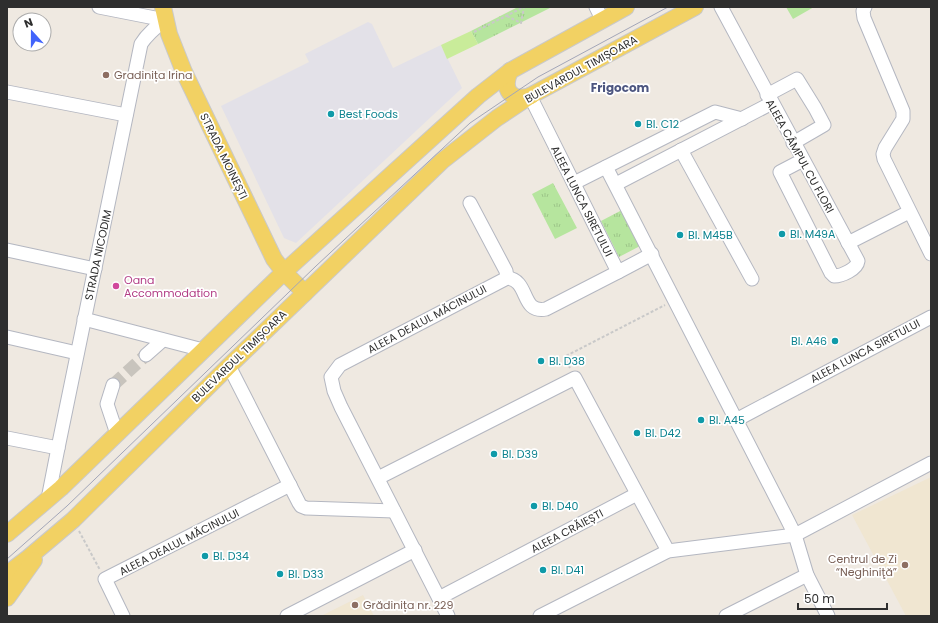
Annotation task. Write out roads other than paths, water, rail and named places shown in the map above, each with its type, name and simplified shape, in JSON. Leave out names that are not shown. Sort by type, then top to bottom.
[{"type":"main road","points":[[7,534],[48,499],[117,434],[284,272],[478,96],[510,71],[599,13],[626,7]]},
{"type":"main road","name":"BULEVARDUL TIMIȘOARA","points":[[7,574],[73,520],[229,366],[425,177],[471,138],[497,118],[530,96],[695,7]]},
{"type":"main road","name":"STRADA MOINEȘTI","points":[[164,13],[176,52],[191,88],[274,260],[305,293]]},
{"type":"main road","points":[[510,71],[506,83],[508,91],[518,98],[530,96]]},
{"type":"main road","points":[[453,118],[464,118],[470,123],[472,130],[471,138]]},
{"type":"main road","points":[[7,598],[50,540]]},
{"type":"street","points":[[99,7],[164,13]]},
{"type":"street","name":"ALEEA CÂMPUL CU FLORI","points":[[721,7],[769,99],[858,261],[856,267],[838,276],[834,276],[831,273],[780,172],[802,160]]},
{"type":"street","points":[[865,7],[863,11],[864,18],[903,111],[903,119],[885,148],[883,154],[884,159],[931,254]]},
{"type":"street","name":"STRADA NICODIM","points":[[48,499],[141,44],[164,13]]},
{"type":"street","points":[[616,184],[742,119],[797,79],[824,125],[793,143]]},
{"type":"street","points":[[7,92],[126,115]]},
{"type":"street","name":"ALEEA LUNCA SIRETULUI","points":[[530,96],[618,272]]},
{"type":"street","points":[[574,183],[715,112],[742,119]]},
{"type":"street","points":[[681,150],[752,280]]},
{"type":"street","points":[[606,167],[795,535],[806,575],[828,616]]},
{"type":"street","points":[[470,203],[506,271],[507,278],[514,279],[519,283],[530,303],[534,308],[539,310],[546,309],[652,254]]},
{"type":"street","points":[[848,243],[909,212]]},
{"type":"street","points":[[7,250],[95,269]]},
{"type":"street","name":"ALEEA DEALUL MĂCINULUI","points":[[448,616],[341,407],[334,391],[332,377],[340,365],[507,278]]},
{"type":"street","name":"ALEEA LUNCA SIRETULUI","points":[[736,420],[931,316]]},
{"type":"street","points":[[84,319],[203,350]]},
{"type":"street","points":[[7,337],[77,353]]},
{"type":"street","points":[[146,355],[163,340]]},
{"type":"street","points":[[229,366],[302,506],[306,508],[394,511]]},
{"type":"street","points":[[378,478],[575,378],[668,551]]},
{"type":"street","points":[[113,385],[107,404],[117,434]]},
{"type":"street","points":[[7,438],[58,448]]},
{"type":"street","points":[[540,616],[668,551],[795,535],[931,463]]},
{"type":"street","name":"ALEEA DEALUL MĂCINULUI","points":[[123,616],[105,580],[290,485]]},
{"type":"street","name":"ALEEA CRĂIEȘTI","points":[[439,598],[637,494]]},
{"type":"street","points":[[287,616],[414,550]]},
{"type":"street","points":[[726,616],[806,575]]},
{"type":"tunnel","points":[[113,385],[146,355]]},
{"type":"tram line","points":[[7,559],[67,506],[316,266],[470,123],[538,77],[668,7]]},
{"type":"place","name":"Gradinița Irina","points":[[106,75]]},
{"type":"place","name":"Best Foods","points":[[331,114]]},
{"type":"place","name":"Bl. C12","points":[[638,124]]},
{"type":"place","name":"Bl. M49A","points":[[782,234]]},
{"type":"place","name":"Bl. M45B","points":[[680,235]]},
{"type":"place","name":"Oana Accommodation","points":[[116,286]]},
{"type":"place","name":"Bl. A46","points":[[835,341]]},
{"type":"place","name":"Bl. D38","points":[[541,361]]},
{"type":"place","name":"Bl. A45","points":[[701,420]]},
{"type":"place","name":"Bl. D42","points":[[637,433]]},
{"type":"place","name":"Bl. D39","points":[[494,454]]},
{"type":"place","name":"Bl. D40","points":[[534,506]]},
{"type":"place","name":"Bl. D34","points":[[205,556]]},
{"type":"place","name":"Centrul de Zi “Neghiniţă”","points":[[905,565]]},
{"type":"place","name":"Bl. D41","points":[[543,570]]},
{"type":"place","name":"Bl. D33","points":[[280,574]]},
{"type":"place","name":"Grădinița nr. 229","points":[[355,605]]},
{"type":"district","name":"Frigocom","points":[[620,88]]}]
